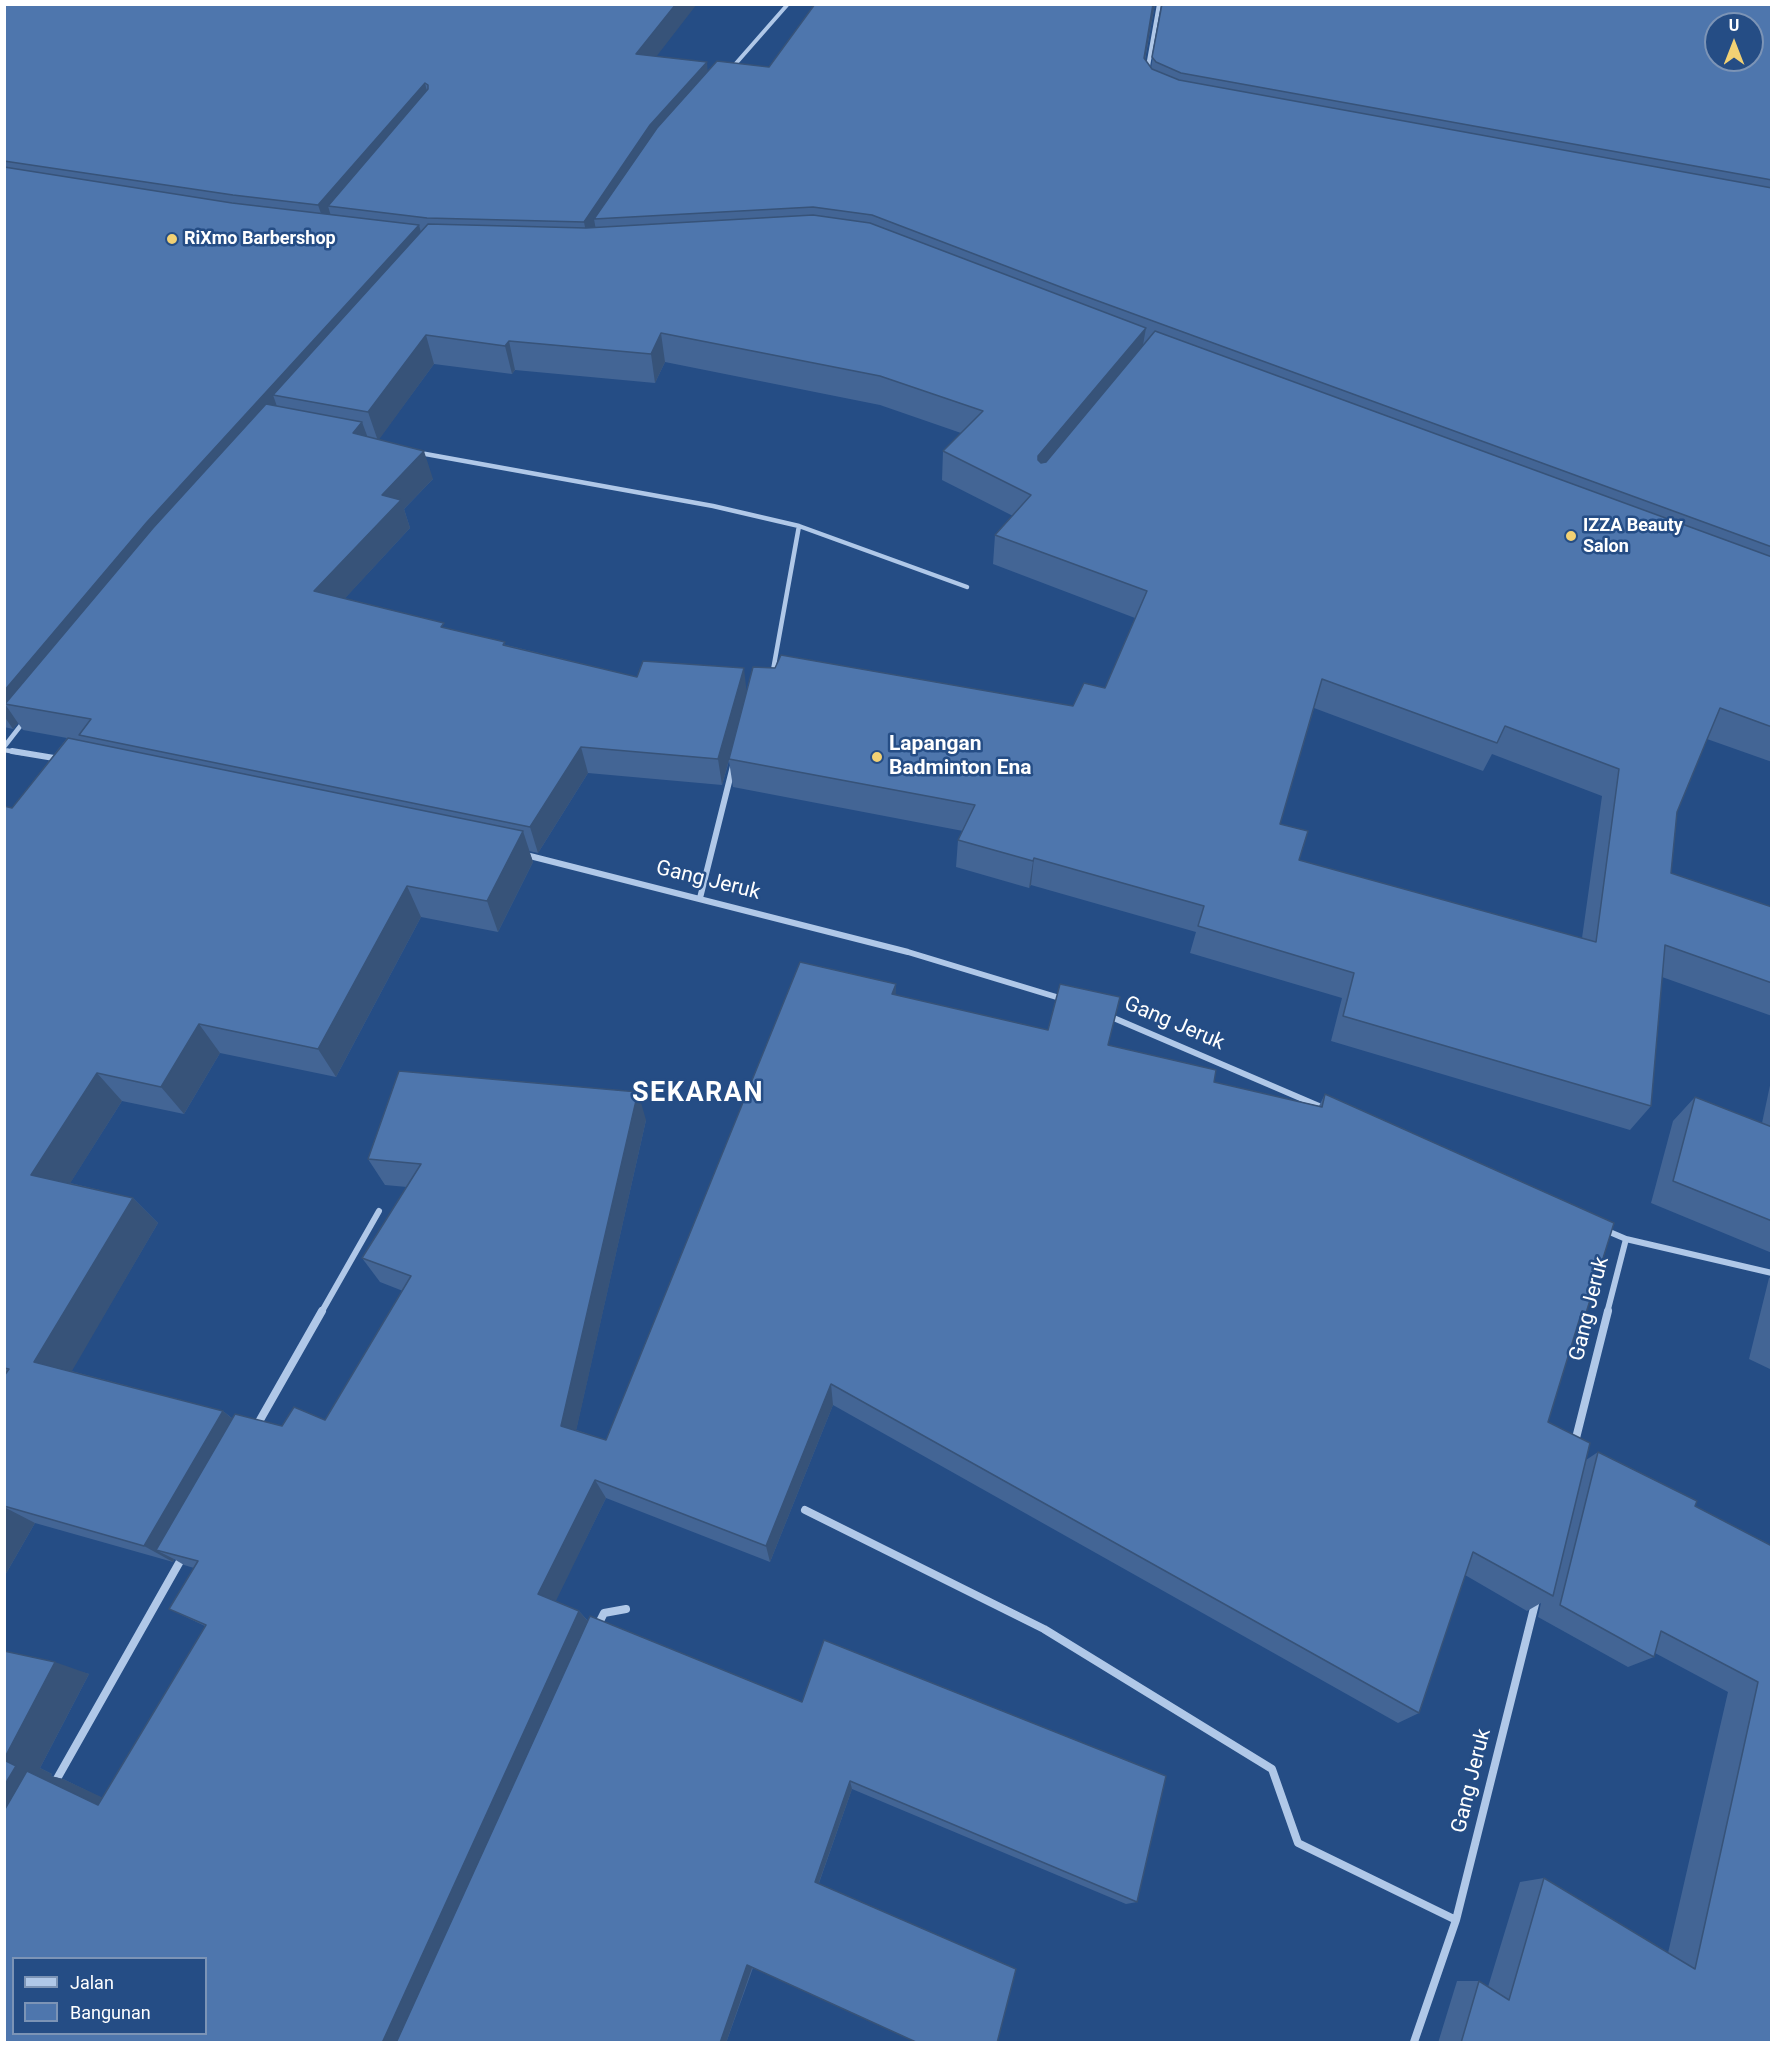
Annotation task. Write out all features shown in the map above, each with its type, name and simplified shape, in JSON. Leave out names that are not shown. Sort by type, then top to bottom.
[{"type":"street","points":[[726,75],[788,4]]},
{"type":"street","points":[[1147,74],[1159,4]]},
{"type":"street","points":[[413,452],[713,506],[799,526],[967,587]]},
{"type":"street","points":[[772,676],[799,526]]},
{"type":"street","points":[[762,675],[782,678]]},
{"type":"street","points":[[33,711],[4,748],[64,760],[56,769]]},
{"type":"street","points":[[700,898],[734,760]]},
{"type":"street","name":"Gang Jeruk","points":[[520,854],[908,952],[1067,1000]]},
{"type":"street","name":"Gang Jeruk","points":[[1099,1011],[1329,1111]]},
{"type":"street","points":[[250,1438],[379,1211]]},
{"type":"street","name":"Gang Jeruk","points":[[1574,1447],[1626,1239],[1593,1225]]},
{"type":"street","points":[[1626,1239],[1772,1273]]},
{"type":"street","points":[[805,1510],[1044,1629],[1272,1769],[1298,1843],[1456,1920]]},
{"type":"street","points":[[51,1788],[186,1551]]},
{"type":"street","name":"Gang Jeruk","points":[[1414,2043],[1456,1920],[1537,1597]]},
{"type":"street","points":[[593,1635],[604,1613],[626,1609]]},
{"type":"building","points":[[4,4],[676,4],[636,54],[707,62],[650,125],[584,222],[427,218],[328,206],[428,89],[425,83],[318,205],[233,195],[4,161]]},
{"type":"building","points":[[815,4],[1153,4],[1144,58],[1152,69],[1179,80],[1772,188],[1772,547],[1079,294],[872,215],[813,207],[594,219],[657,128],[717,61],[769,67]]},
{"type":"building","points":[[1162,4],[1770,4],[1772,5],[1772,180],[1181,73],[1156,62],[1152,57]]},
{"type":"building","points":[[4,167],[232,203],[419,225],[147,522],[4,691]]},
{"type":"building","points":[[813,215],[870,223],[1146,328],[1038,456],[1041,463],[1046,462],[1155,331],[1772,557],[1772,727],[1720,708],[1677,812],[1671,873],[1772,907],[1772,983],[1665,945],[1651,1106],[1343,1016],[1354,973],[1198,926],[1204,906],[1034,858],[1033,861],[958,840],[975,805],[729,759],[753,667],[775,668],[781,655],[1073,706],[1084,683],[1105,688],[1147,591],[995,535],[1031,495],[943,451],[983,411],[880,376],[661,333],[651,354],[509,341],[505,346],[426,335],[368,412],[273,395],[428,224],[586,228]],"holes":[[[1322,679],[1497,743],[1505,726],[1619,769],[1596,942],[1299,860],[1308,831],[1280,824]]]},
{"type":"building","points":[[266,404],[362,422],[353,433],[424,451],[382,495],[401,500],[314,591],[444,623],[441,627],[505,642],[503,645],[637,677],[643,661],[744,668],[718,759],[581,747],[530,827],[79,735],[91,719],[5,704],[153,528]]},
{"type":"building","points":[[68,738],[523,831],[487,901],[407,886],[318,1049],[199,1024],[161,1087],[97,1073],[31,1175],[133,1198],[34,1362],[223,1411],[144,1546],[4,1506],[4,1376],[9,1369],[4,1368],[4,806],[12,808]]},
{"type":"building","points":[[800,962],[896,984],[892,994],[1048,1030],[1060,984],[1120,997],[1108,1045],[1216,1070],[1214,1082],[1322,1107],[1325,1094],[1614,1223],[1586,1313],[1582,1311],[1548,1422],[1590,1443],[1553,1596],[1473,1552],[1419,1713],[831,1384],[766,1546],[595,1480],[538,1594],[579,1611],[382,2043],[4,2043],[4,1811],[27,1771],[98,1805],[206,1625],[169,1609],[198,1561],[156,1550],[235,1414],[282,1426],[294,1407],[325,1420],[411,1276],[362,1258],[421,1164],[368,1159],[399,1071],[638,1092],[561,1426],[606,1440]]},
{"type":"building","points":[[1695,1097],[1772,1127],[1772,1221],[1673,1181]]},
{"type":"building","points":[[1598,1452],[1697,1501],[1695,1506],[1772,1546],[1772,2043],[1461,2043],[1479,1981],[1509,2000],[1544,1878],[1695,1969],[1758,1682],[1661,1631],[1654,1657],[1560,1605]]},
{"type":"building","points":[[590,1616],[802,1702],[824,1640],[1166,1776],[1137,1902],[850,1781],[815,1882],[1016,1969],[997,2043],[918,2043],[747,1965],[720,2043],[396,2043]]},
{"type":"building","points":[[4,1651],[55,1662],[4,1759]]},
{"type":"building","points":[[4,1760],[16,1766],[4,1786]]},
{"type":"place","name":"RiXmo Barbershop","points":[[172,239]]},
{"type":"place","name":"IZZA Beauty Salon","points":[[1571,536]]},
{"type":"place","name":"Lapangan Badminton Ena","points":[[877,757]]},
{"type":"district","name":"SEKARAN","points":[[698,1094]]}]
